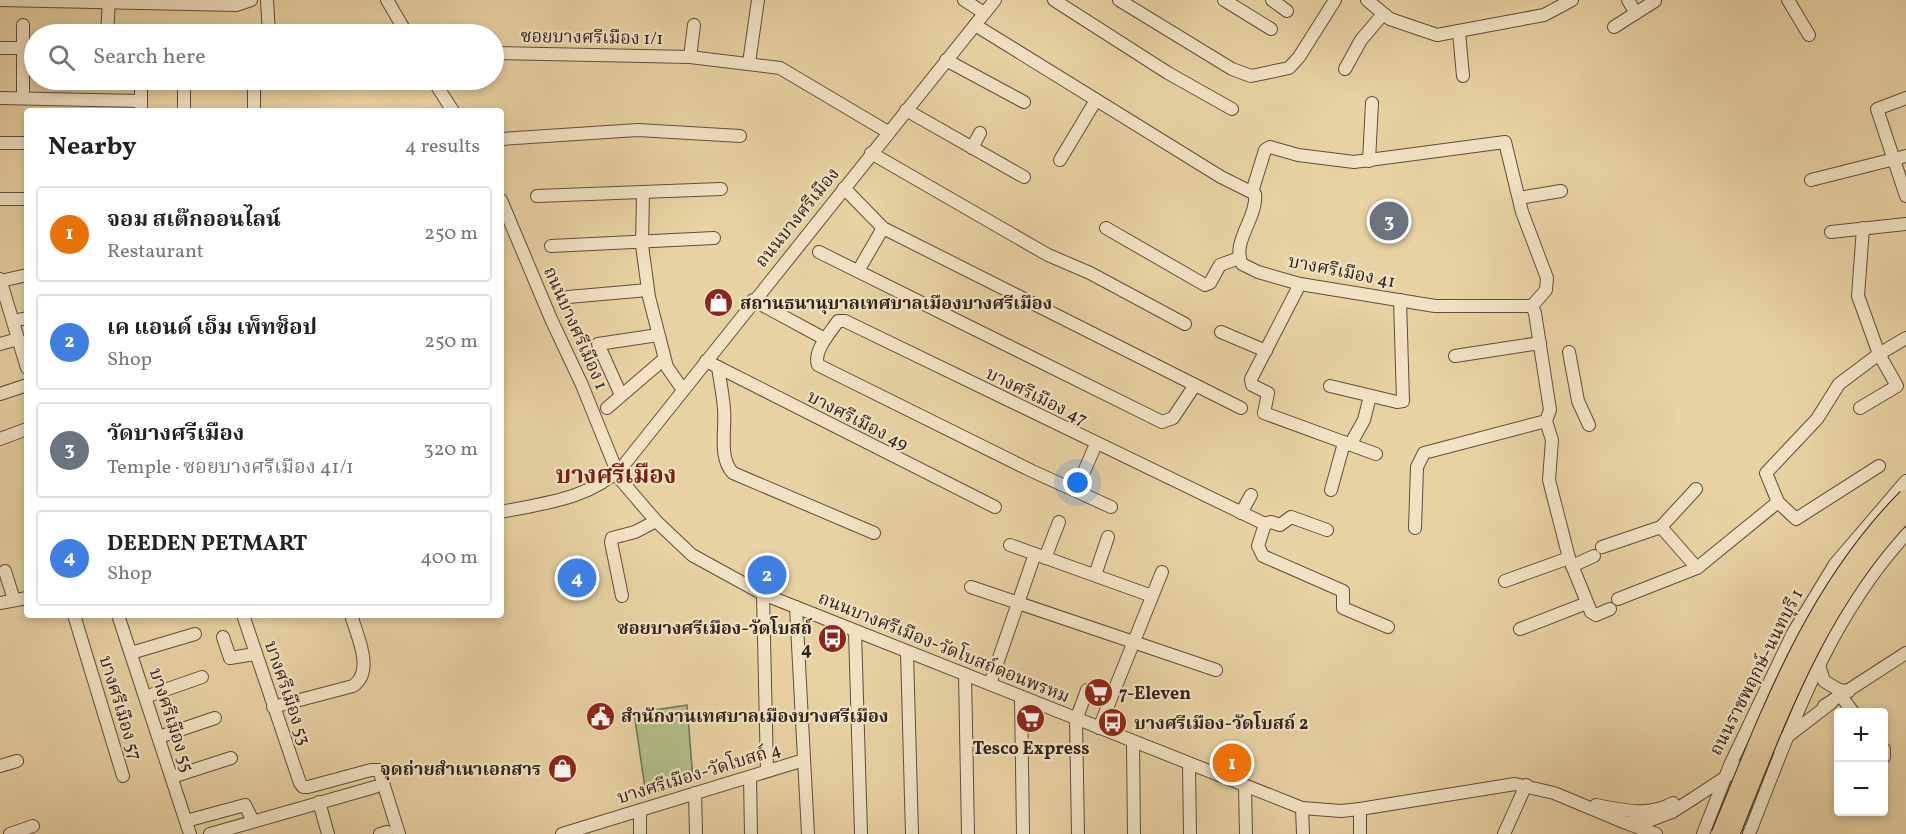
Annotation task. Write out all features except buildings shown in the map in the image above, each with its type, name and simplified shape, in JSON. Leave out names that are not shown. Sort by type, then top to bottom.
[{"type":"main road","name":"ถนนราชพฤกษ์-นนทบุรี 1","points":[[1719,834],[1802,638],[1844,571],[1906,497]]},
{"type":"main road","name":"ถนนราชพฤกษ์-นนทบุรี 1","points":[[1732,834],[1782,710],[1813,643],[1853,579],[1906,514]]},
{"type":"street","points":[[0,0],[236,5],[249,1],[268,15]]},
{"type":"street","points":[[267,0],[269,24]]},
{"type":"street","points":[[387,0],[401,24]]},
{"type":"street","points":[[749,63],[758,0]]},
{"type":"street","points":[[964,0],[984,13]]},
{"type":"street","name":"ถนนบางศรีเมือง","points":[[504,511],[582,494],[616,472],[995,0]]},
{"type":"street","points":[[1054,0],[1168,73],[1232,109]]},
{"type":"street","points":[[1119,0],[1232,69],[1251,76],[1275,72],[1294,64],[1335,0]]},
{"type":"street","points":[[1224,0],[1271,29]]},
{"type":"street","points":[[1272,0],[1287,11]]},
{"type":"street","points":[[1367,0],[1383,14],[1426,33],[1437,35],[1544,15],[1572,0]]},
{"type":"street","points":[[1628,0],[1636,13]]},
{"type":"street","points":[[1614,27],[1655,0]]},
{"type":"street","points":[[1788,0],[1809,35]]},
{"type":"street","points":[[108,24],[109,1]]},
{"type":"street","points":[[1345,69],[1361,40],[1383,14]]},
{"type":"street","points":[[23,25],[23,98]]},
{"type":"street","points":[[690,57],[694,25]]},
{"type":"street","points":[[975,25],[1221,177],[1252,192],[1256,198],[1239,258],[1220,265],[1213,280],[1205,285],[1106,228]]},
{"type":"street","points":[[1459,32],[1463,75]]},
{"type":"street","points":[[0,48],[23,48]]},
{"type":"street","name":"ซอยบางศรีเมือง 1/1","points":[[504,53],[690,57],[749,63],[790,72],[888,132]]},
{"type":"street","points":[[946,60],[1024,102]]},
{"type":"street","points":[[0,98],[140,106],[141,90]]},
{"type":"street","points":[[184,90],[184,108]]},
{"type":"street","points":[[254,90],[254,108]]},
{"type":"street","points":[[439,90],[451,108]]},
{"type":"street","points":[[1906,98],[1877,109],[1900,158],[1906,196]]},
{"type":"street","points":[[1060,160],[1096,100]]},
{"type":"street","points":[[1369,161],[1372,103]]},
{"type":"street","points":[[906,110],[1023,177]]},
{"type":"street","points":[[504,139],[638,130],[740,136]]},
{"type":"street","points":[[972,148],[980,134]]},
{"type":"street","points":[[1252,192],[1265,150],[1270,147],[1333,161],[1369,161],[1505,142],[1519,198],[1547,278],[1546,290],[1532,306],[1550,410],[1546,421],[1552,440],[1549,480],[1571,562],[1594,615],[1697,568],[1778,502]]},
{"type":"street","points":[[0,143],[24,143]]},
{"type":"street","points":[[871,153],[1048,255],[1128,292],[1185,324]]},
{"type":"street","points":[[1811,180],[1900,158]]},
{"type":"street","points":[[844,188],[883,228],[1241,408]]},
{"type":"street","points":[[537,196],[721,189]]},
{"type":"street","points":[[1519,198],[1561,191]]},
{"type":"street","points":[[643,192],[642,242],[648,290],[664,359],[682,390]]},
{"type":"street","points":[[0,199],[24,199]]},
{"type":"street","name":"ถนนบางศรีเมือง 1","points":[[504,207],[551,319],[582,385],[616,472]]},
{"type":"street","points":[[1831,232],[1906,224]]},
{"type":"street","points":[[858,272],[883,228]]},
{"type":"street","points":[[1860,408],[1897,386],[1879,354],[1858,296],[1863,228]]},
{"type":"street","points":[[551,246],[714,238]]},
{"type":"street","points":[[819,252],[1162,422],[1173,418],[1196,385]]},
{"type":"street","name":"บางศรีเมือง 41","points":[[1239,258],[1242,264],[1258,272],[1300,284],[1451,307],[1532,306]]},
{"type":"street","points":[[24,276],[0,280],[24,358]]},
{"type":"street","points":[[1300,284],[1251,382],[1268,393],[1264,413],[1376,454]]},
{"type":"street","points":[[568,297],[648,290]]},
{"type":"street","points":[[753,300],[825,339]]},
{"type":"street","points":[[1330,386],[1397,402],[1403,400],[1400,300]]},
{"type":"street","points":[[13,321],[24,319]]},
{"type":"street","name":"บางศรีเมือง 47","points":[[1076,490],[1032,471],[818,365],[816,362],[825,339],[838,321],[845,321],[1265,524]]},
{"type":"street","points":[[1221,332],[1266,351]]},
{"type":"street","points":[[621,395],[598,344],[658,335]]},
{"type":"street","points":[[1879,466],[1796,519],[1778,502],[1766,473],[1820,414],[1839,384],[1879,354],[1906,338]]},
{"type":"street","points":[[0,344],[18,339]]},
{"type":"street","points":[[1455,356],[1540,343]]},
{"type":"street","points":[[1569,352],[1578,401],[1589,425]]},
{"type":"street","points":[[607,408],[664,359]]},
{"type":"street","name":"บางศรีเมือง 49","points":[[706,361],[995,507]]},
{"type":"street","points":[[718,367],[728,468],[733,473],[874,533]]},
{"type":"street","points":[[0,394],[24,386]]},
{"type":"street","points":[[1331,490],[1347,444],[1364,420],[1370,396]]},
{"type":"street","points":[[1414,528],[1418,467],[1424,453],[1546,421]]},
{"type":"street","points":[[0,439],[24,430]]},
{"type":"street","points":[[1096,444],[1076,490],[1111,507]]},
{"type":"street","name":"ถนนบางศรีเมือง-วัดโบสถ์ดอนพรหม","points":[[616,472],[656,521],[692,555],[763,594],[1302,808],[1341,811],[1489,788],[1526,785],[1575,801],[1626,824],[1651,820],[1672,812],[1694,798],[1732,769],[1906,653]]},
{"type":"street","name":"ถนนราชพฤกษ์-นนทบุรี 1","points":[[1707,824],[1794,633],[1835,564],[1868,522],[1906,481]]},
{"type":"street","points":[[1505,581],[1571,562],[1661,527],[1696,489]]},
{"type":"street","points":[[1241,513],[1251,495]]},
{"type":"street","points":[[1326,530],[1291,517],[1280,525],[1271,522],[1265,524],[1258,546],[1263,556],[1343,591],[1343,608],[1388,627]]},
{"type":"street","points":[[622,596],[612,538],[635,532],[656,521]]},
{"type":"street","points":[[990,684],[1018,604],[1059,522]]},
{"type":"street","points":[[1661,527],[1697,568]]},
{"type":"street","points":[[1748,834],[1818,662],[1863,586],[1906,534]]},
{"type":"street","points":[[1095,575],[1108,537]]},
{"type":"street","points":[[1011,545],[1152,596]]},
{"type":"street","points":[[2,566],[14,600]]},
{"type":"street","points":[[1099,728],[1162,572]]},
{"type":"street","points":[[971,587],[1216,670]]},
{"type":"street","points":[[763,594],[767,771]]},
{"type":"street","points":[[0,602],[24,598]]},
{"type":"street","points":[[1520,629],[1587,603]]},
{"type":"street","name":"บางศรีเมือง-วัดโบสถ์ 4","points":[[562,834],[579,832],[804,760],[796,607]]},
{"type":"street","name":"บางศรีเมือง 57","points":[[75,618],[123,776]]},
{"type":"street","name":"บางศรีเมือง 55","points":[[121,618],[190,834]]},
{"type":"street","name":"บางศรีเมือง 53","points":[[244,618],[300,783],[303,787],[308,787],[371,770],[379,770],[389,833]]},
{"type":"street","points":[[273,706],[353,686],[364,675],[362,657],[352,618]]},
{"type":"street","points":[[855,631],[861,834]]},
{"type":"street","points":[[131,653],[195,634]]},
{"type":"street","points":[[223,637],[230,658],[255,654]]},
{"type":"street","points":[[907,652],[912,834]]},
{"type":"street","points":[[1818,662],[1824,681],[1839,690],[1840,696],[1849,708]]},
{"type":"street","points":[[965,674],[968,834]]},
{"type":"street","points":[[145,697],[202,677]]},
{"type":"street","points":[[1078,834],[1076,720],[1087,690]]},
{"type":"street","points":[[1766,691],[1777,708],[1788,710],[1799,707]]},
{"type":"street","points":[[1021,697],[1023,834]]},
{"type":"street","points":[[159,737],[215,718]]},
{"type":"street","points":[[1133,742],[1134,834]]},
{"type":"street","points":[[172,777],[231,758]]},
{"type":"street","points":[[804,760],[808,834]]},
{"type":"street","points":[[0,766],[17,761]]},
{"type":"street","points":[[1189,764],[1191,834]]},
{"type":"street","points":[[1732,769],[1749,783],[1748,834]]},
{"type":"street","name":"ถนนบางศรีเมือง-วัดโบสถ์ดอนพรหม","points":[[1575,801],[1632,812],[1647,811],[1667,806],[1732,769]]},
{"type":"street","points":[[750,777],[751,834]]},
{"type":"street","points":[[1504,834],[1526,785]]},
{"type":"street","points":[[1245,786],[1246,834]]},
{"type":"street","points":[[210,834],[375,787]]},
{"type":"street","points":[[695,793],[696,834]]},
{"type":"street","points":[[1694,798],[1703,803],[1707,824]]},
{"type":"street","points":[[319,802],[328,834]]},
{"type":"street","points":[[186,821],[245,805],[254,821]]},
{"type":"street","points":[[1302,808],[1303,834]]},
{"type":"street","points":[[1360,809],[1360,834]]},
{"type":"street","points":[[1707,824],[1719,813],[1730,809],[1740,812],[1749,819]]},
{"type":"street","points":[[640,812],[640,834]]},
{"type":"street","points":[[1626,824],[1656,834]]},
{"type":"street","points":[[10,834],[33,826]]},
{"type":"green space","points":[[687,705],[693,780],[646,795],[634,713]]},
{"type":"place","name":"วัดบางศรีเมือง","points":[[1389,221]]},
{"type":"place","name":"สถานธนานุบาลเทศบาลเมืองบางศรีเมือง","points":[[719,303]]},
{"type":"place","name":"เค แอนด์ เอ็ม เพ็ทช็อป","points":[[767,575]]},
{"type":"place","name":"DEEDEN PETMART","points":[[577,578]]},
{"type":"place","name":"ซอยบางศรีเมือง-วัดโบสถ์ 4","points":[[833,638]]},
{"type":"place","name":"7-Eleven","points":[[1098,693]]},
{"type":"place","name":"สำนักงานเทศบาลเมืองบางศรีเมือง","points":[[600,716]]},
{"type":"place","name":"Tesco Express","points":[[1031,719]]},
{"type":"place","name":"บางศรีเมือง-วัดโบสถ์ 2","points":[[1113,723]]},
{"type":"place","name":"จอม สเต๊กออนไลน์","points":[[1232,763]]},
{"type":"place","name":"จุดถ่ายสำเนาเอกสาร","points":[[562,769]]},
{"type":"district","name":"บางศรีเมือง","points":[[616,475]]}]
